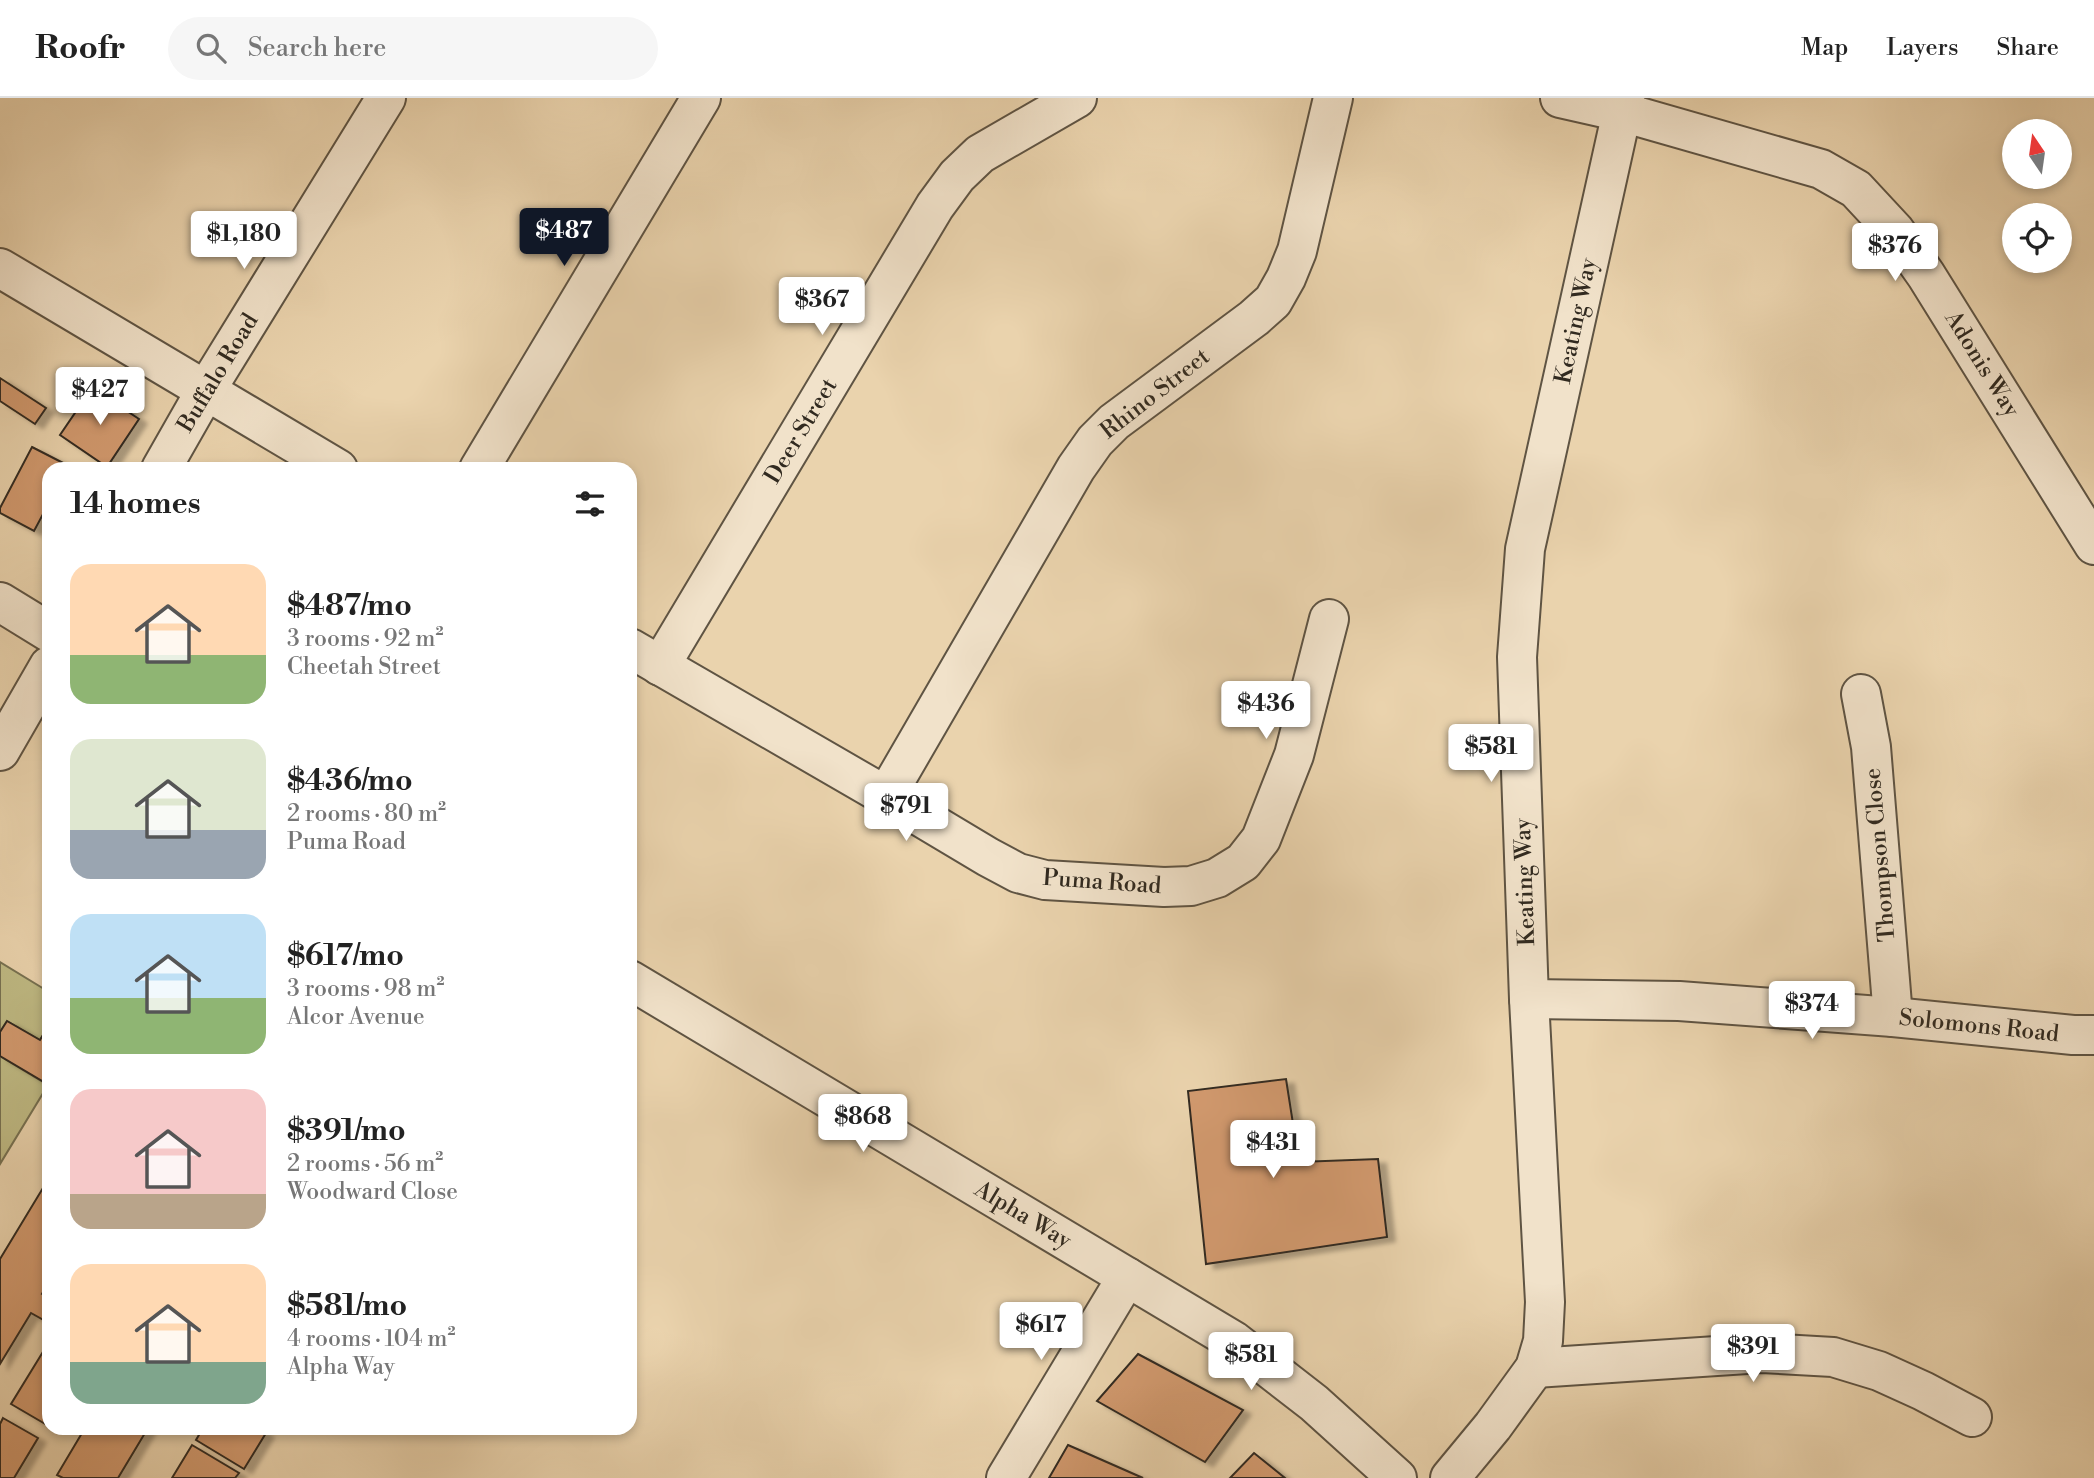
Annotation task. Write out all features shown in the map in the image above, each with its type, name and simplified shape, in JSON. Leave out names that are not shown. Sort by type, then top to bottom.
[{"type":"street","name":"Buffalo Road","points":[[165,462],[206,390],[386,98]]},
{"type":"street","points":[[483,462],[701,98]]},
{"type":"street","name":"Deer Street","points":[[645,657],[935,206],[957,176],[980,155],[1077,98]]},
{"type":"street","name":"Rhino Street","points":[[886,796],[1076,468],[1095,441],[1114,422],[1273,301],[1297,251],[1333,98]]},
{"type":"street","name":"Adonis Way","points":[[1560,98],[1623,105],[1821,169],[1856,189],[1895,231],[2081,496],[2094,545]]},
{"type":"street","name":"Keating Way","points":[[1450,1478],[1493,1426],[1535,1368],[1543,1341],[1545,1302],[1529,999],[1517,657],[1524,561],[1623,105]]},
{"type":"street","points":[[0,268],[326,462]]},
{"type":"street","points":[[0,602],[42,628]]},
{"type":"street","name":"Puma Road","points":[[645,657],[1018,873],[1045,880],[1164,887],[1191,886],[1217,878],[1243,862],[1261,839],[1294,755],[1329,619]]},
{"type":"street","points":[[0,751],[42,678]]},
{"type":"street","name":"Thompson Close","points":[[1861,694],[1871,747],[1893,1017]]},
{"type":"street","name":"Alpha Way","points":[[637,984],[1234,1341],[1314,1403],[1397,1478]]},
{"type":"street","name":"Solomons Road","points":[[1529,999],[1679,1001],[2094,1035]]},
{"type":"street","points":[[1006,1478],[1127,1277]]},
{"type":"street","points":[[1535,1368],[1762,1353],[1833,1357],[1879,1371],[1972,1417]]},
{"type":"shaded area","points":[[0,962],[42,988],[42,1037],[40,1040],[7,1021],[0,1032]]},
{"type":"shaded area","points":[[0,1056],[42,1081],[42,1095],[0,1164]]},
{"type":"building","points":[[0,378],[46,408],[35,424],[0,401]]},
{"type":"building","points":[[92,388],[139,419],[110,462],[100,462],[60,435]]},
{"type":"building","points":[[32,447],[61,462],[42,462],[42,516],[34,531],[0,513],[0,508]]},
{"type":"building","points":[[7,1021],[40,1040],[42,1037],[42,1081],[0,1056],[0,1032]]},
{"type":"building","points":[[1286,1079],[1299,1162],[1378,1159],[1387,1237],[1206,1264],[1188,1091]]},
{"type":"building","points":[[42,1190],[42,1319],[31,1313],[0,1364],[0,1259]]},
{"type":"building","points":[[42,1353],[42,1422],[11,1404]]},
{"type":"building","points":[[1138,1354],[1243,1410],[1205,1462],[1097,1401]]},
{"type":"building","points":[[3,1418],[38,1438],[14,1478],[0,1478],[0,1424]]},
{"type":"building","points":[[81,1435],[144,1435],[118,1478],[63,1478],[57,1475]]},
{"type":"building","points":[[199,1435],[265,1435],[244,1469],[196,1440]]},
{"type":"building","points":[[192,1445],[239,1473],[235,1478],[172,1478]]},
{"type":"building","points":[[1068,1445],[1143,1478],[1049,1478]]},
{"type":"building","points":[[1254,1453],[1285,1478],[1230,1478]]}]
